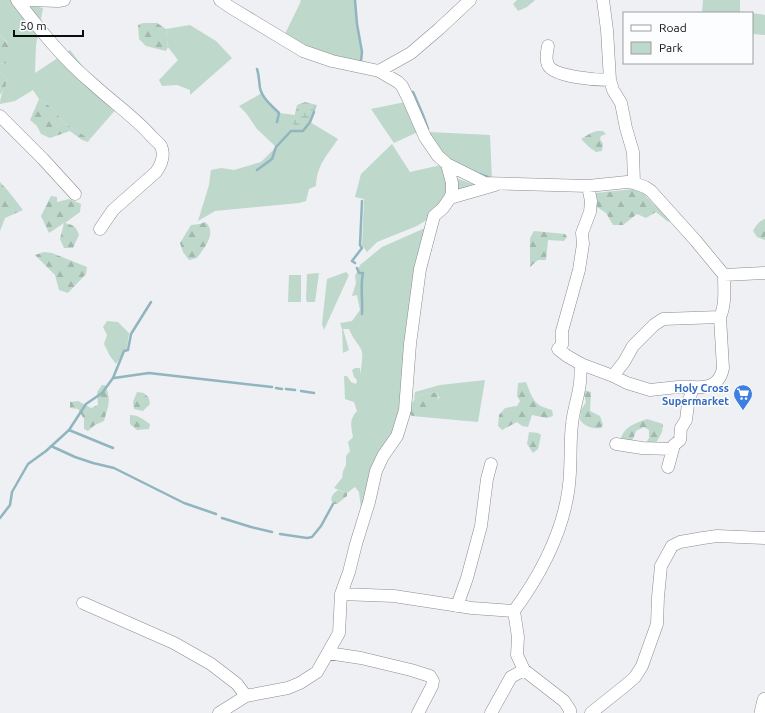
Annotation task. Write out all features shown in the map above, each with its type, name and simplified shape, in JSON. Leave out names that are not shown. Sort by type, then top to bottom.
[{"type":"main road","points":[[762,713],[765,700]]},
{"type":"street","points":[[17,0],[32,20],[68,61],[92,84],[147,130],[161,146],[161,164],[156,172],[113,210],[100,229]]},
{"type":"street","points":[[29,0],[64,0]]},
{"type":"street","points":[[379,71],[411,53],[470,0]]},
{"type":"street","points":[[603,0],[607,30],[610,80],[613,90],[621,103],[632,148],[634,157],[634,183]]},
{"type":"street","points":[[229,2],[303,51],[332,61],[379,71],[394,79],[402,86],[425,137],[438,156],[447,164],[485,183],[588,186],[627,182],[646,187],[696,241],[724,275],[724,301],[723,311],[720,317],[723,368],[721,378],[714,383],[700,387],[678,387],[650,390],[627,383],[613,376],[580,364],[558,349],[562,344],[562,331],[578,270],[583,244],[582,233],[590,212],[591,201],[588,186]]},
{"type":"street","points":[[548,46],[546,61],[554,71],[584,78],[610,80]]},
{"type":"street","points":[[0,116],[43,159],[74,194]]},
{"type":"street","points":[[220,713],[246,696],[288,688],[300,683],[317,672],[339,632],[341,594],[349,572],[369,502],[376,471],[383,456],[397,436],[403,419],[410,344],[420,269],[434,216],[450,198],[452,184],[447,164]]},
{"type":"street","points":[[450,198],[498,184]]},
{"type":"street","points":[[724,275],[765,273]]},
{"type":"street","points":[[613,376],[624,362],[633,346],[654,325],[663,319],[720,317]]},
{"type":"street","points":[[574,712],[564,701],[524,670],[517,655],[518,637],[514,611],[528,593],[554,544],[564,516],[570,473],[572,422],[580,382],[580,364]]},
{"type":"street","points":[[668,467],[674,445],[680,440],[681,428],[686,420],[688,404],[693,387]]},
{"type":"street","points":[[616,444],[642,448],[673,448]]},
{"type":"street","points":[[457,606],[467,578],[481,526],[486,479],[491,464]]},
{"type":"street","points":[[592,713],[635,677],[642,666],[657,624],[661,566],[672,546],[680,542],[717,536],[765,538]]},
{"type":"street","points":[[341,594],[394,596],[457,606],[514,611]]},
{"type":"street","points":[[83,603],[174,643],[211,664],[237,684],[246,696]]},
{"type":"street","points":[[328,654],[361,658],[412,670],[430,676],[433,681],[432,686],[418,713]]},
{"type":"street","points":[[491,713],[511,677],[524,670]]},
{"type":"green space","points":[[0,0],[10,0],[43,8],[36,45],[35,73],[70,50],[84,68],[79,70],[119,106],[90,139],[67,125],[47,104],[39,99],[33,90],[15,101],[0,104],[7,78],[0,73],[0,63],[10,64],[7,42],[0,35]]},
{"type":"green space","points":[[300,0],[355,0],[357,24],[362,52],[361,66],[305,48],[285,34],[301,1]]},
{"type":"green space","points":[[517,0],[535,0],[527,7],[518,11],[513,4]]},
{"type":"green space","points":[[703,0],[740,0],[740,12],[702,12]]},
{"type":"green space","points":[[753,13],[765,15],[765,35],[753,34]]},
{"type":"green space","points":[[143,23],[157,23],[166,29],[168,47],[166,51],[146,46],[139,39],[138,25]]},
{"type":"green space","points":[[190,25],[216,41],[232,58],[190,95],[190,90],[177,85],[162,86],[159,80],[178,60],[168,47],[166,29]]},
{"type":"green space","points":[[0,35],[10,48],[10,64],[0,63]]},
{"type":"green space","points":[[0,73],[7,78],[5,88],[0,95]]},
{"type":"green space","points":[[262,93],[279,113],[295,115],[291,131],[303,131],[310,122],[338,139],[320,166],[316,186],[309,189],[306,201],[299,203],[215,211],[198,221],[209,185],[211,170],[221,168],[234,170],[261,162],[276,147],[257,129],[239,106]]},
{"type":"green space","points":[[39,99],[47,104],[67,125],[90,139],[88,142],[82,140],[70,131],[50,138],[41,134],[37,126],[30,120]]},
{"type":"green space","points":[[305,102],[317,105],[310,122],[303,131],[291,131],[297,105]]},
{"type":"green space","points":[[405,102],[420,131],[394,143],[371,109]]},
{"type":"green space","points":[[597,131],[603,131],[606,134],[601,136],[600,139],[603,144],[602,151],[596,152],[581,139]]},
{"type":"green space","points":[[429,132],[490,135],[492,180],[461,166],[442,154]]},
{"type":"green space","points":[[392,144],[410,172],[441,165],[448,181],[447,197],[428,219],[417,226],[377,242],[367,252],[362,245],[364,199],[355,197],[361,174]]},
{"type":"green space","points":[[453,177],[481,187],[454,192]]},
{"type":"green space","points":[[0,182],[23,210],[5,218],[0,231]]},
{"type":"green space","points":[[634,189],[644,194],[658,208],[667,214],[670,222],[656,212],[646,218],[637,214],[623,225],[613,225],[606,213],[594,205],[593,200],[596,193]]},
{"type":"green space","points":[[51,196],[57,197],[57,202],[69,199],[81,204],[80,212],[65,223],[74,226],[79,235],[73,248],[64,248],[60,239],[64,223],[49,233],[41,216]]},
{"type":"green space","points":[[765,219],[765,240],[757,237],[753,231],[759,222]]},
{"type":"green space","points":[[205,222],[209,226],[210,230],[208,240],[197,258],[189,260],[183,252],[180,243],[191,225]]},
{"type":"green space","points":[[425,228],[410,388],[361,509],[359,492],[355,487],[347,493],[334,488],[342,478],[346,465],[346,456],[350,451],[348,442],[353,437],[351,426],[352,420],[357,411],[354,402],[345,399],[344,376],[347,376],[351,382],[356,384],[357,380],[354,377],[352,370],[355,368],[360,368],[360,375],[362,358],[361,349],[349,329],[343,329],[349,350],[343,353],[342,329],[340,323],[352,321],[360,310],[357,295],[352,296],[356,283],[355,276],[360,265],[382,247]]},
{"type":"green space","points":[[534,231],[565,234],[567,237],[564,241],[548,240],[546,260],[538,260],[530,267],[530,238]]},
{"type":"green space","points":[[44,252],[52,253],[87,267],[86,274],[68,293],[59,290],[55,275],[35,255]]},
{"type":"green space","points":[[346,272],[349,275],[324,330],[322,324],[327,279]]},
{"type":"green space","points":[[319,273],[315,302],[307,302],[307,274]]},
{"type":"green space","points":[[289,275],[301,275],[301,302],[288,302]]},
{"type":"green space","points":[[107,321],[118,322],[129,333],[127,348],[116,364],[104,344],[107,335],[103,327]]},
{"type":"green space","points":[[485,380],[478,422],[412,416],[428,414],[439,398],[437,392],[419,395],[414,400],[415,392],[440,385]]},
{"type":"green space","points":[[526,382],[534,400],[541,406],[552,410],[553,416],[547,418],[532,415],[528,427],[522,426],[517,422],[502,430],[498,426],[499,415],[505,408],[517,406],[520,401],[517,396],[518,383]]},
{"type":"green space","points":[[102,385],[105,385],[109,399],[104,421],[95,425],[88,431],[84,429],[84,419],[78,409],[70,408],[70,402],[78,401],[91,408],[98,405],[97,392]]},
{"type":"green space","points":[[583,390],[591,392],[590,411],[600,416],[603,425],[601,428],[589,427],[580,420],[581,410],[586,402]]},
{"type":"green space","points":[[137,392],[144,393],[149,398],[150,404],[143,411],[134,409],[133,402]]},
{"type":"green space","points":[[437,392],[437,402],[435,407],[428,415],[412,416],[405,410],[419,395]]},
{"type":"green space","points":[[130,415],[143,419],[150,424],[149,429],[137,430],[130,424]]},
{"type":"green space","points":[[647,419],[663,424],[662,432],[655,445],[645,445],[649,438],[649,430],[644,427],[636,431],[629,444],[620,441],[624,432],[630,426]]},
{"type":"green space","points":[[529,432],[538,433],[541,435],[538,449],[533,453],[527,444]]},
{"type":"green space","points":[[338,490],[347,493],[347,496],[337,504],[333,504],[333,494]]},
{"type":"waterway","points":[[355,0],[357,24],[362,52],[361,61]]},
{"type":"waterway","points":[[257,69],[261,92],[279,113],[277,122]]},
{"type":"waterway","points":[[413,92],[428,129]]},
{"type":"waterway","points":[[257,170],[272,159],[276,147],[291,131],[303,131],[310,122],[314,112]]},
{"type":"waterway","points":[[479,174],[488,177]]},
{"type":"waterway","points":[[355,263],[352,261],[362,248],[360,245],[362,201]]},
{"type":"waterway","points":[[357,268],[359,273],[363,273],[362,314]]},
{"type":"waterway","points":[[0,518],[10,505],[12,492],[28,464],[46,451],[69,430],[86,404],[102,393],[113,378],[124,351],[128,350],[131,334],[151,302]]},
{"type":"waterway","points":[[114,378],[149,373],[272,387]]},
{"type":"waterway","points":[[276,388],[282,389]]},
{"type":"waterway","points":[[286,389],[295,390]]},
{"type":"waterway","points":[[301,391],[314,393]]},
{"type":"waterway","points":[[69,430],[113,448]]},
{"type":"waterway","points":[[51,446],[75,457],[114,468],[184,503],[216,514]]},
{"type":"waterway","points":[[280,534],[307,538],[312,537],[321,526],[333,504]]},
{"type":"waterway","points":[[222,518],[272,532]]},
{"type":"place","name":"Holy Cross Supermarket","points":[[743,411]]}]
